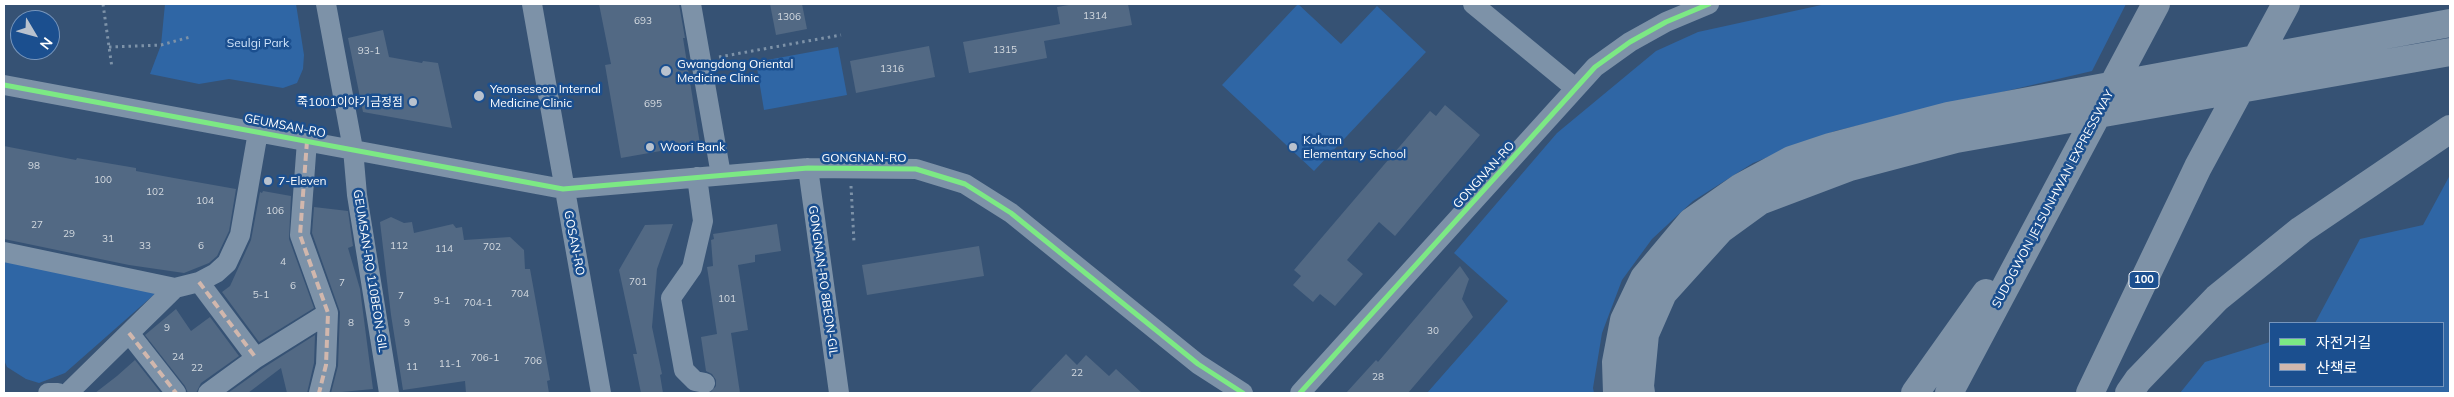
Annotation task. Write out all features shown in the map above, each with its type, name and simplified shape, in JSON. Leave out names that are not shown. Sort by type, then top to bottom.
[{"type":"highway","name":"SUDOGWON JE1SUNHWAN EXPRESSWAY","points":[[1949,393],[2156,4]]},
{"type":"highway","name":"100","points":[[2090,393],[2198,167],[2286,4]]},
{"type":"highway","points":[[1617,393],[1616,362],[1624,320],[1644,278],[1691,222],[1741,187],[1791,160],[1830,147],[1948,116],[2450,23]]},
{"type":"highway","points":[[1641,393],[1645,334],[1663,293],[1720,230],[1760,201],[1850,167],[1956,139],[2450,52]]},
{"type":"highway","points":[[2129,393],[2138,380],[2217,298],[2301,230],[2450,129]]},
{"type":"highway","points":[[1915,393],[2056,194]]},
{"type":"street","name":"GEUMSAN-RO 110BEON-GIL","points":[[326,4],[354,149],[357,195],[389,393]]},
{"type":"street","name":"GOSAN-RO","points":[[532,4],[563,189],[574,238],[601,393]]},
{"type":"street","points":[[691,4],[721,175]]},
{"type":"street","points":[[1473,4],[1576,88]]},
{"type":"street","name":"GONGNAN-RO","points":[[1300,393],[1595,67],[1630,42],[1666,22],[1709,4]]},
{"type":"street","name":"GEUMSAN-RO","points":[[4,88],[354,149],[563,189]]},
{"type":"street","points":[[4,252],[175,288],[199,282],[216,273],[227,263],[240,235],[258,132]]},
{"type":"street","points":[[307,141],[300,235],[328,313],[326,365],[319,393]]},
{"type":"street","name":"GONGNAN-RO","points":[[563,189],[808,168],[916,169],[964,184],[1011,212],[1198,364],[1243,393]]},
{"type":"street","name":"GONGNAN-RO 8BEON-GIL","points":[[808,168],[839,393]]},
{"type":"street","points":[[697,177],[704,220],[692,268],[671,298],[684,370],[695,382],[705,382]]},
{"type":"street","points":[[199,282],[256,358]]},
{"type":"street","points":[[68,393],[175,288]]},
{"type":"street","points":[[208,393],[256,358],[328,313]]},
{"type":"street","points":[[129,333],[176,393]]},
{"type":"street","points":[[48,393],[58,393]]},
{"type":"path","points":[[103,4],[112,68]]},
{"type":"path","points":[[741,53],[841,35]]},
{"type":"path","points":[[109,47],[161,45],[190,37]]},
{"type":"path","points":[[850,168],[854,242]]},
{"type":"green space","name":"Seulgi Park","points":[[165,4],[296,4],[304,55],[303,69],[297,83],[283,88],[229,79],[199,84],[150,74],[161,45]]},
{"type":"green space","points":[[1298,4],[1341,44],[1377,6],[1426,52],[1314,171],[1222,85]]},
{"type":"green space","points":[[1826,4],[2126,4],[2092,71],[1835,131],[1753,163],[1693,201],[1652,239],[1622,280],[1602,333],[1593,388],[1594,393],[1427,393],[1508,301],[1454,253],[1557,133],[1656,51],[1698,32]]},
{"type":"green space","points":[[838,47],[847,95],[764,110],[756,62]]},
{"type":"green space","points":[[2450,175],[2450,393],[2180,393],[2205,362],[2269,342],[2269,387],[2444,387],[2444,322],[2316,322],[2360,239],[2423,225]]},
{"type":"green space","points":[[4,261],[157,292],[65,373],[39,383],[26,379],[7,367],[4,360]]},
{"type":"building","points":[[599,4],[679,4],[700,144],[621,158],[605,65],[611,64]]},
{"type":"building","points":[[770,4],[802,4],[807,29],[776,35]]},
{"type":"building","points":[[1075,4],[1128,4],[1132,25],[1044,41],[1047,58],[969,73],[963,42],[1060,24],[1057,7]]},
{"type":"building","points":[[383,30],[389,57],[422,63],[423,61],[438,63],[452,128],[363,112],[348,38]]},
{"type":"building","points":[[929,46],[935,77],[856,93],[850,61]]},
{"type":"building","points":[[1445,105],[1480,135],[1395,236],[1379,222],[1347,260],[1363,274],[1335,306],[1320,294],[1313,302],[1293,285],[1301,276],[1294,270],[1430,111],[1436,116]]},
{"type":"building","points":[[4,146],[76,160],[77,158],[136,168],[136,171],[236,189],[229,231],[217,256],[209,263],[184,273],[129,265],[4,239]]},
{"type":"building","points":[[263,191],[291,196],[289,239],[314,308],[259,342],[222,292],[230,286],[251,240],[260,192],[262,193]]},
{"type":"building","points":[[314,207],[348,211],[353,246],[348,248],[360,289],[373,389],[331,393],[338,366],[340,312],[312,233]]},
{"type":"building","points":[[391,217],[404,223],[412,222],[414,233],[453,224],[456,228],[462,227],[464,240],[510,237],[524,250],[525,269],[530,269],[550,380],[547,381],[549,393],[466,393],[465,381],[403,390],[391,315],[380,222]]},
{"type":"building","points":[[673,224],[657,269],[652,327],[662,374],[660,375],[663,393],[641,393],[633,354],[637,354],[619,270],[645,225]]},
{"type":"building","points":[[777,224],[781,251],[755,255],[755,262],[738,265],[748,330],[731,333],[740,393],[710,393],[716,386],[716,380],[712,374],[706,371],[701,337],[717,334],[707,267],[713,266],[711,240],[714,239],[713,234]]},
{"type":"building","points":[[979,246],[984,276],[867,295],[862,265]]},
{"type":"building","points":[[1460,266],[1469,279],[1462,299],[1473,317],[1408,393],[1346,393],[1376,360],[1378,362]]},
{"type":"building","points":[[176,309],[191,331],[210,317],[239,356],[201,383],[196,393],[188,393],[185,386],[145,335]]},
{"type":"building","points":[[315,335],[314,363],[307,393],[287,393],[281,368],[248,393],[228,393],[263,368]]},
{"type":"building","points":[[1066,354],[1077,365],[1086,355],[1109,376],[1116,369],[1142,393],[1029,393]]},
{"type":"building","points":[[135,360],[161,393],[95,393],[117,376]]},
{"type":"marked path","points":[[307,141],[300,235],[328,313],[326,365],[319,393]]},
{"type":"marked path","points":[[199,282],[256,358]]},
{"type":"marked path","points":[[129,333],[176,393]]},
{"type":"cycle path","points":[[1300,393],[1595,67],[1630,42],[1666,22],[1709,4]]},
{"type":"cycle path","points":[[4,85],[563,189],[808,168],[916,169],[965,184],[1011,213],[1198,364],[1243,393]]},
{"type":"place","name":"Gwangdong Oriental Medicine Clinic","points":[[666,71]]},
{"type":"place","name":"Yeonseseon Internal Medicine Clinic","points":[[479,96]]},
{"type":"place","name":"죽1001이야기금정점","points":[[413,102]]},
{"type":"place","name":"Woori Bank","points":[[650,147]]},
{"type":"place","name":"Kokran Elementary School","points":[[1293,147]]},
{"type":"place","name":"7-Eleven","points":[[268,181]]}]
